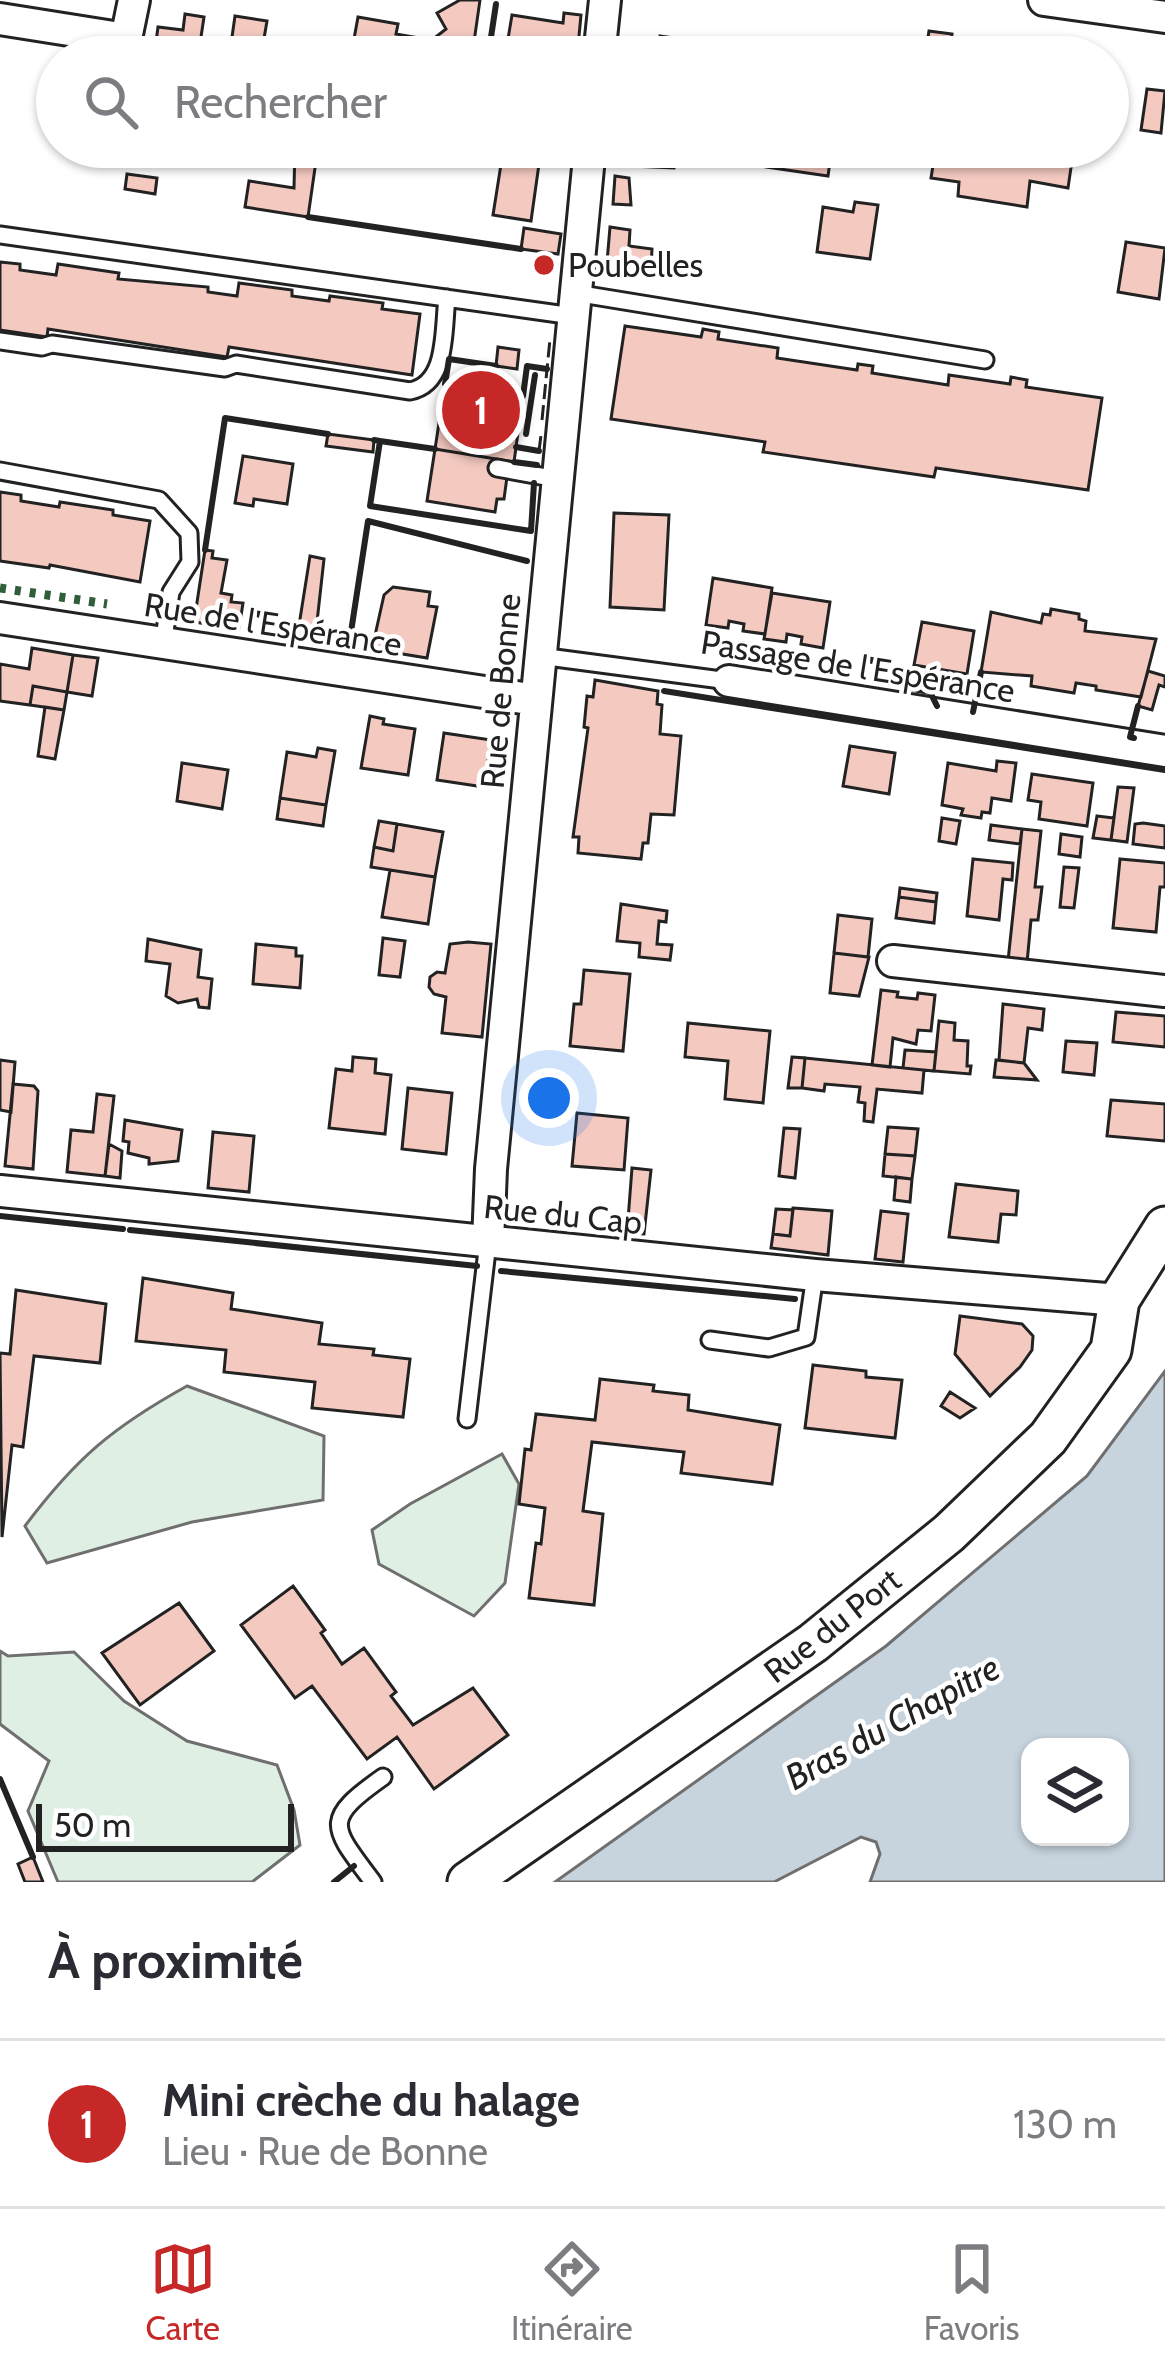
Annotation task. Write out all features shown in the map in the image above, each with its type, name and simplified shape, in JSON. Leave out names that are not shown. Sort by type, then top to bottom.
[{"type":"street","points":[[127,36],[134,0]]},
{"type":"street","points":[[601,36],[605,0]]},
{"type":"street","points":[[1044,0],[1165,17]]},
{"type":"street","points":[[0,20],[106,36]]},
{"type":"street","name":"Rue de Bonne","points":[[488,1243],[588,168]]},
{"type":"street","name":"Rue de l'Espérance","points":[[0,618],[536,700]]},
{"type":"street","name":"Passage de l'Espérance","points":[[729,681],[1165,751]]},
{"type":"street","points":[[893,961],[1165,991]]},
{"type":"street","name":"Rue du Cap","points":[[0,1191],[815,1275],[1119,1300]]},
{"type":"street","name":"Rue du Port","points":[[468,1882],[796,1655],[949,1533],[1048,1438],[1111,1349],[1119,1300],[1165,1228]]},
{"type":"lane","points":[[0,235],[447,298],[574,305],[985,360]]},
{"type":"lane","points":[[0,341],[225,368],[236,364],[410,392],[425,387],[436,374],[447,298]]},
{"type":"lane","points":[[497,468],[556,479]]},
{"type":"lane","points":[[0,471],[158,500],[175,514],[189,533],[190,562],[171,592],[163,644]]},
{"type":"lane","name":"Passage de l'Espérance","points":[[540,656],[729,681]]},
{"type":"lane","points":[[467,1419],[488,1243]]},
{"type":"lane","points":[[710,1340],[769,1348],[806,1337],[815,1275]]},
{"type":"lane","points":[[373,1882],[342,1837],[339,1820],[347,1803],[383,1777]]},
{"type":"green space","points":[[187,1386],[324,1436],[323,1500],[192,1522],[47,1563],[25,1526],[97,1446]]},
{"type":"green space","points":[[502,1454],[519,1484],[505,1583],[474,1616],[379,1564],[372,1530]]},
{"type":"green space","points":[[0,1651],[8,1656],[74,1652],[124,1701],[187,1741],[277,1765],[294,1810],[300,1845],[252,1882],[58,1882],[28,1811],[49,1761],[0,1724]]},
{"type":"water","name":"Bras du Chapitre","points":[[1165,1371],[1165,1882],[870,1882],[880,1854],[876,1842],[861,1837],[774,1882],[555,1882],[886,1646],[1087,1476]]},
{"type":"building","points":[[460,0],[480,0],[475,36],[437,36],[446,29],[437,13]]},
{"type":"building","points":[[564,13],[581,15],[579,36],[508,36],[512,15],[563,23]]},
{"type":"building","points":[[185,14],[204,17],[201,36],[157,36],[158,27],[183,30]]},
{"type":"building","points":[[235,16],[267,21],[264,36],[232,36]]},
{"type":"building","points":[[358,17],[398,24],[396,34],[407,36],[355,36]]},
{"type":"building","points":[[1147,89],[1165,91],[1161,133],[1141,130]]},
{"type":"building","points":[[294,168],[315,168],[308,217],[245,207],[249,181],[294,188]]},
{"type":"building","points":[[500,168],[538,168],[531,221],[493,215]]},
{"type":"building","points":[[773,168],[829,168],[828,176]]},
{"type":"building","points":[[933,168],[1071,168],[1068,188],[1030,181],[1027,207],[958,196],[959,182],[931,178]]},
{"type":"building","points":[[127,174],[157,178],[155,194],[125,189]]},
{"type":"building","points":[[615,176],[629,178],[631,205],[613,204]]},
{"type":"building","points":[[855,202],[878,205],[870,259],[817,252],[823,207],[853,212]]},
{"type":"building","points":[[610,227],[630,230],[629,246],[652,249],[651,268],[607,262]]},
{"type":"building","points":[[524,228],[561,234],[558,254],[521,249]]},
{"type":"building","points":[[1126,242],[1165,248],[1159,299],[1118,292]]},
{"type":"building","points":[[0,262],[56,275],[58,264],[119,273],[118,279],[208,287],[208,292],[237,296],[239,283],[292,290],[292,296],[383,303],[382,309],[420,314],[412,375],[229,347],[227,357],[48,329],[47,337],[0,330]]},
{"type":"building","points":[[625,326],[701,337],[703,329],[719,332],[718,339],[778,348],[777,358],[857,370],[858,364],[873,366],[872,373],[948,385],[949,375],[1010,384],[1011,377],[1027,380],[1026,387],[1102,398],[1088,490],[936,468],[934,477],[763,452],[765,442],[611,419]]},
{"type":"building","points":[[498,347],[519,350],[517,369],[496,366]]},
{"type":"building","points":[[445,384],[523,396],[514,462],[435,449]]},
{"type":"building","points":[[328,434],[374,440],[373,452],[326,446]]},
{"type":"building","points":[[435,449],[496,459],[493,475],[507,477],[504,499],[497,499],[495,512],[427,501]]},
{"type":"building","points":[[243,456],[293,464],[287,504],[254,499],[253,506],[235,503]]},
{"type":"building","points":[[0,492],[21,495],[21,501],[113,510],[113,515],[150,521],[140,582],[0,561]]},
{"type":"building","points":[[614,513],[669,515],[664,610],[610,607]]},
{"type":"building","points":[[205,550],[213,551],[212,558],[227,560],[221,593],[232,595],[231,602],[243,603],[239,629],[194,622]]},
{"type":"building","points":[[310,556],[324,559],[315,640],[297,638]]},
{"type":"building","points":[[713,578],[772,588],[765,634],[743,631],[744,624],[729,621],[728,628],[706,625]]},
{"type":"building","points":[[393,587],[430,592],[428,606],[437,607],[427,658],[372,649],[384,595]]},
{"type":"building","points":[[772,593],[830,602],[823,648],[801,644],[802,637],[787,634],[786,642],[764,639]]},
{"type":"building","points":[[1051,609],[1079,614],[1086,621],[1085,631],[1156,639],[1141,697],[1076,683],[1074,693],[1031,686],[1032,676],[981,672],[991,612],[1041,623],[1043,614],[1050,615]]},
{"type":"building","points":[[922,622],[974,631],[967,674],[914,665]]},
{"type":"building","points":[[32,648],[73,655],[67,692],[33,686],[30,705],[0,701],[0,664],[29,669]]},
{"type":"building","points":[[73,655],[98,658],[92,696],[67,692]]},
{"type":"building","points":[[1148,671],[1165,676],[1165,687],[1159,685],[1152,710],[1138,706]]},
{"type":"building","points":[[595,680],[658,691],[660,734],[681,736],[674,815],[651,814],[641,859],[578,853],[579,837],[573,837],[588,728],[584,727],[587,696],[593,697]]},
{"type":"building","points":[[33,686],[67,692],[64,710],[30,705]]},
{"type":"building","points":[[45,707],[64,710],[55,759],[38,756]]},
{"type":"building","points":[[370,716],[384,719],[383,724],[415,729],[408,775],[361,768]]},
{"type":"building","points":[[444,733],[491,740],[484,787],[437,780]]},
{"type":"building","points":[[850,746],[895,753],[889,794],[843,786]]},
{"type":"building","points":[[318,748],[335,751],[326,805],[280,798],[287,752],[316,757]]},
{"type":"building","points":[[997,761],[1016,763],[1011,801],[992,798],[990,813],[982,812],[981,818],[942,805],[948,763],[996,771]]},
{"type":"building","points":[[182,763],[228,770],[222,809],[177,801]]},
{"type":"building","points":[[1032,774],[1093,783],[1087,826],[1039,819],[1041,802],[1028,800]]},
{"type":"building","points":[[1118,787],[1134,788],[1127,842],[1111,840]]},
{"type":"building","points":[[280,798],[326,805],[323,826],[277,819]]},
{"type":"building","points":[[1097,816],[1114,818],[1111,840],[1093,838]]},
{"type":"building","points":[[942,818],[960,821],[956,844],[939,841]]},
{"type":"building","points":[[379,821],[397,824],[393,851],[374,847]]},
{"type":"building","points":[[397,824],[443,832],[435,877],[371,867],[374,847],[393,851]]},
{"type":"building","points":[[1135,824],[1165,826],[1165,848],[1133,844]]},
{"type":"building","points":[[991,825],[1022,829],[1020,844],[989,840]]},
{"type":"building","points":[[1022,829],[1041,831],[1035,887],[1042,887],[1038,920],[1031,920],[1027,963],[1008,961]]},
{"type":"building","points":[[1061,834],[1082,837],[1080,857],[1059,854]]},
{"type":"building","points":[[973,859],[1013,863],[1012,880],[1003,879],[999,920],[967,916]]},
{"type":"building","points":[[1120,859],[1165,863],[1156,932],[1113,928]]},
{"type":"building","points":[[1064,867],[1079,868],[1074,908],[1060,907]]},
{"type":"building","points":[[390,870],[435,877],[428,924],[382,917]]},
{"type":"building","points":[[900,888],[937,893],[936,902],[899,897]]},
{"type":"building","points":[[899,897],[936,902],[934,923],[896,918]]},
{"type":"building","points":[[621,904],[667,911],[666,922],[659,921],[657,944],[672,945],[670,960],[639,957],[640,943],[617,941]]},
{"type":"building","points":[[838,915],[872,919],[868,957],[834,953]]},
{"type":"building","points":[[383,938],[405,941],[400,977],[379,975]]},
{"type":"building","points":[[148,939],[201,950],[198,977],[212,979],[209,1008],[199,1007],[197,999],[178,1003],[166,996],[170,964],[146,961]]},
{"type":"building","points":[[256,944],[296,948],[296,956],[302,956],[300,988],[253,984]]},
{"type":"building","points":[[450,944],[491,944],[482,1037],[442,1033],[446,997],[429,987],[430,977],[445,973]]},
{"type":"building","points":[[834,953],[869,957],[859,996],[830,993]]},
{"type":"building","points":[[584,970],[630,974],[623,1051],[570,1046],[574,1004],[581,1004]]},
{"type":"building","points":[[881,990],[917,999],[918,993],[935,995],[931,1031],[918,1030],[916,1044],[893,1038],[890,1067],[872,1065]]},
{"type":"building","points":[[1003,1004],[1044,1009],[1042,1030],[1028,1028],[1024,1063],[999,1060]]},
{"type":"building","points":[[1116,1012],[1165,1016],[1165,1047],[1113,1042]]},
{"type":"building","points":[[939,1021],[955,1023],[954,1040],[968,1041],[970,1074],[934,1071]]},
{"type":"building","points":[[688,1023],[770,1031],[763,1103],[725,1099],[728,1061],[685,1057]]},
{"type":"building","points":[[1066,1041],[1097,1043],[1094,1075],[1063,1072]]},
{"type":"building","points":[[905,1050],[936,1052],[934,1071],[903,1068]]},
{"type":"building","points":[[353,1057],[376,1059],[375,1073],[391,1075],[385,1134],[329,1128],[336,1069],[352,1071]]},
{"type":"building","points":[[792,1057],[805,1058],[802,1088],[788,1088]]},
{"type":"building","points":[[805,1058],[924,1070],[922,1093],[877,1089],[873,1122],[864,1121],[865,1103],[858,1102],[860,1087],[825,1084],[824,1091],[802,1088]]},
{"type":"building","points":[[0,1060],[15,1062],[11,1112],[0,1110]]},
{"type":"building","points":[[996,1060],[1024,1063],[1037,1080],[994,1077]]},
{"type":"building","points":[[13,1084],[34,1086],[38,1091],[33,1169],[5,1166]]},
{"type":"building","points":[[408,1088],[452,1093],[446,1154],[402,1149]]},
{"type":"building","points":[[97,1094],[114,1096],[105,1176],[67,1172],[71,1130],[93,1132]]},
{"type":"building","points":[[1111,1100],[1165,1104],[1165,1141],[1107,1136]]},
{"type":"building","points":[[577,1113],[628,1118],[624,1170],[572,1166]]},
{"type":"building","points":[[125,1120],[182,1130],[178,1161],[149,1164],[149,1158],[128,1153],[129,1142],[123,1141]]},
{"type":"building","points":[[888,1127],[918,1129],[915,1156],[885,1154]]},
{"type":"building","points":[[784,1128],[800,1129],[795,1178],[779,1176]]},
{"type":"building","points":[[213,1132],[254,1136],[249,1192],[208,1188]]},
{"type":"building","points":[[109,1144],[122,1151],[120,1178],[105,1176]]},
{"type":"building","points":[[885,1154],[915,1156],[912,1179],[883,1176]]},
{"type":"building","points":[[632,1168],[651,1170],[644,1234],[627,1233]]},
{"type":"building","points":[[896,1177],[912,1179],[910,1202],[894,1200]]},
{"type":"building","points":[[956,1184],[1018,1191],[1016,1215],[1001,1214],[998,1242],[949,1237]]},
{"type":"building","points":[[793,1208],[832,1211],[828,1255],[771,1248],[773,1234],[790,1236]]},
{"type":"building","points":[[776,1209],[793,1210],[790,1236],[773,1234]]},
{"type":"building","points":[[881,1211],[908,1214],[903,1262],[875,1259]]},
{"type":"building","points":[[143,1278],[233,1293],[231,1309],[322,1323],[319,1344],[374,1349],[373,1355],[410,1359],[403,1417],[312,1408],[315,1382],[224,1372],[226,1350],[136,1341]]},
{"type":"building","points":[[16,1290],[106,1304],[100,1363],[34,1356],[23,1447],[12,1445],[2,1537],[0,1353],[10,1354]]},
{"type":"building","points":[[960,1316],[1022,1324],[1033,1336],[1032,1350],[1020,1367],[990,1396],[955,1354]]},
{"type":"building","points":[[813,1365],[902,1380],[895,1438],[805,1428]]},
{"type":"building","points":[[600,1379],[654,1385],[653,1391],[689,1395],[688,1410],[780,1425],[772,1484],[681,1473],[684,1452],[592,1442],[583,1511],[603,1514],[594,1605],[529,1598],[545,1508],[519,1504],[525,1449],[531,1450],[536,1414],[595,1420]]},
{"type":"building","points":[[950,1392],[975,1408],[960,1418],[941,1406]]},
{"type":"building","points":[[293,1586],[325,1630],[321,1633],[342,1664],[364,1648],[413,1725],[473,1688],[508,1735],[434,1789],[397,1737],[367,1759],[312,1686],[295,1698],[241,1625]]},
{"type":"building","points":[[179,1603],[214,1651],[140,1705],[102,1653]]},
{"type":"building","points":[[33,1857],[43,1882],[25,1882],[18,1864]]},
{"type":"hedge","points":[[0,588],[107,604]]},
{"type":"fence","points":[[542,420],[550,339]]},
{"type":"fence","points":[[539,451],[541,435]]},
{"type":"wall","points":[[491,36],[496,4]]},
{"type":"wall","points":[[308,217],[521,249]]},
{"type":"wall","points":[[445,384],[449,359],[496,366]]},
{"type":"wall","points":[[523,396],[527,366],[547,369]]},
{"type":"wall","points":[[526,434],[535,375]]},
{"type":"wall","points":[[205,550],[225,418],[328,434]]},
{"type":"wall","points":[[374,440],[380,441],[370,506],[531,531],[534,483]]},
{"type":"wall","points":[[380,441],[435,449]]},
{"type":"wall","points":[[516,447],[539,451]]},
{"type":"wall","points":[[514,462],[537,465]]},
{"type":"wall","points":[[349,645],[368,521],[527,561]]},
{"type":"wall","points":[[973,712],[981,672]]},
{"type":"wall","points":[[913,689],[930,692],[937,706]]},
{"type":"wall","points":[[664,691],[1165,770]]},
{"type":"wall","points":[[1134,738],[1130,737],[1138,706]]},
{"type":"wall","points":[[0,1216],[123,1229]]},
{"type":"wall","points":[[130,1230],[477,1266]]},
{"type":"wall","points":[[501,1271],[795,1299]]},
{"type":"wall","points":[[0,1779],[33,1857]]},
{"type":"wall","points":[[334,1882],[354,1866]]},
{"type":"place","name":"Poubelles","points":[[544,265]]},
{"type":"place","name":"Mini crèche du halage","points":[[481,410]]}]
